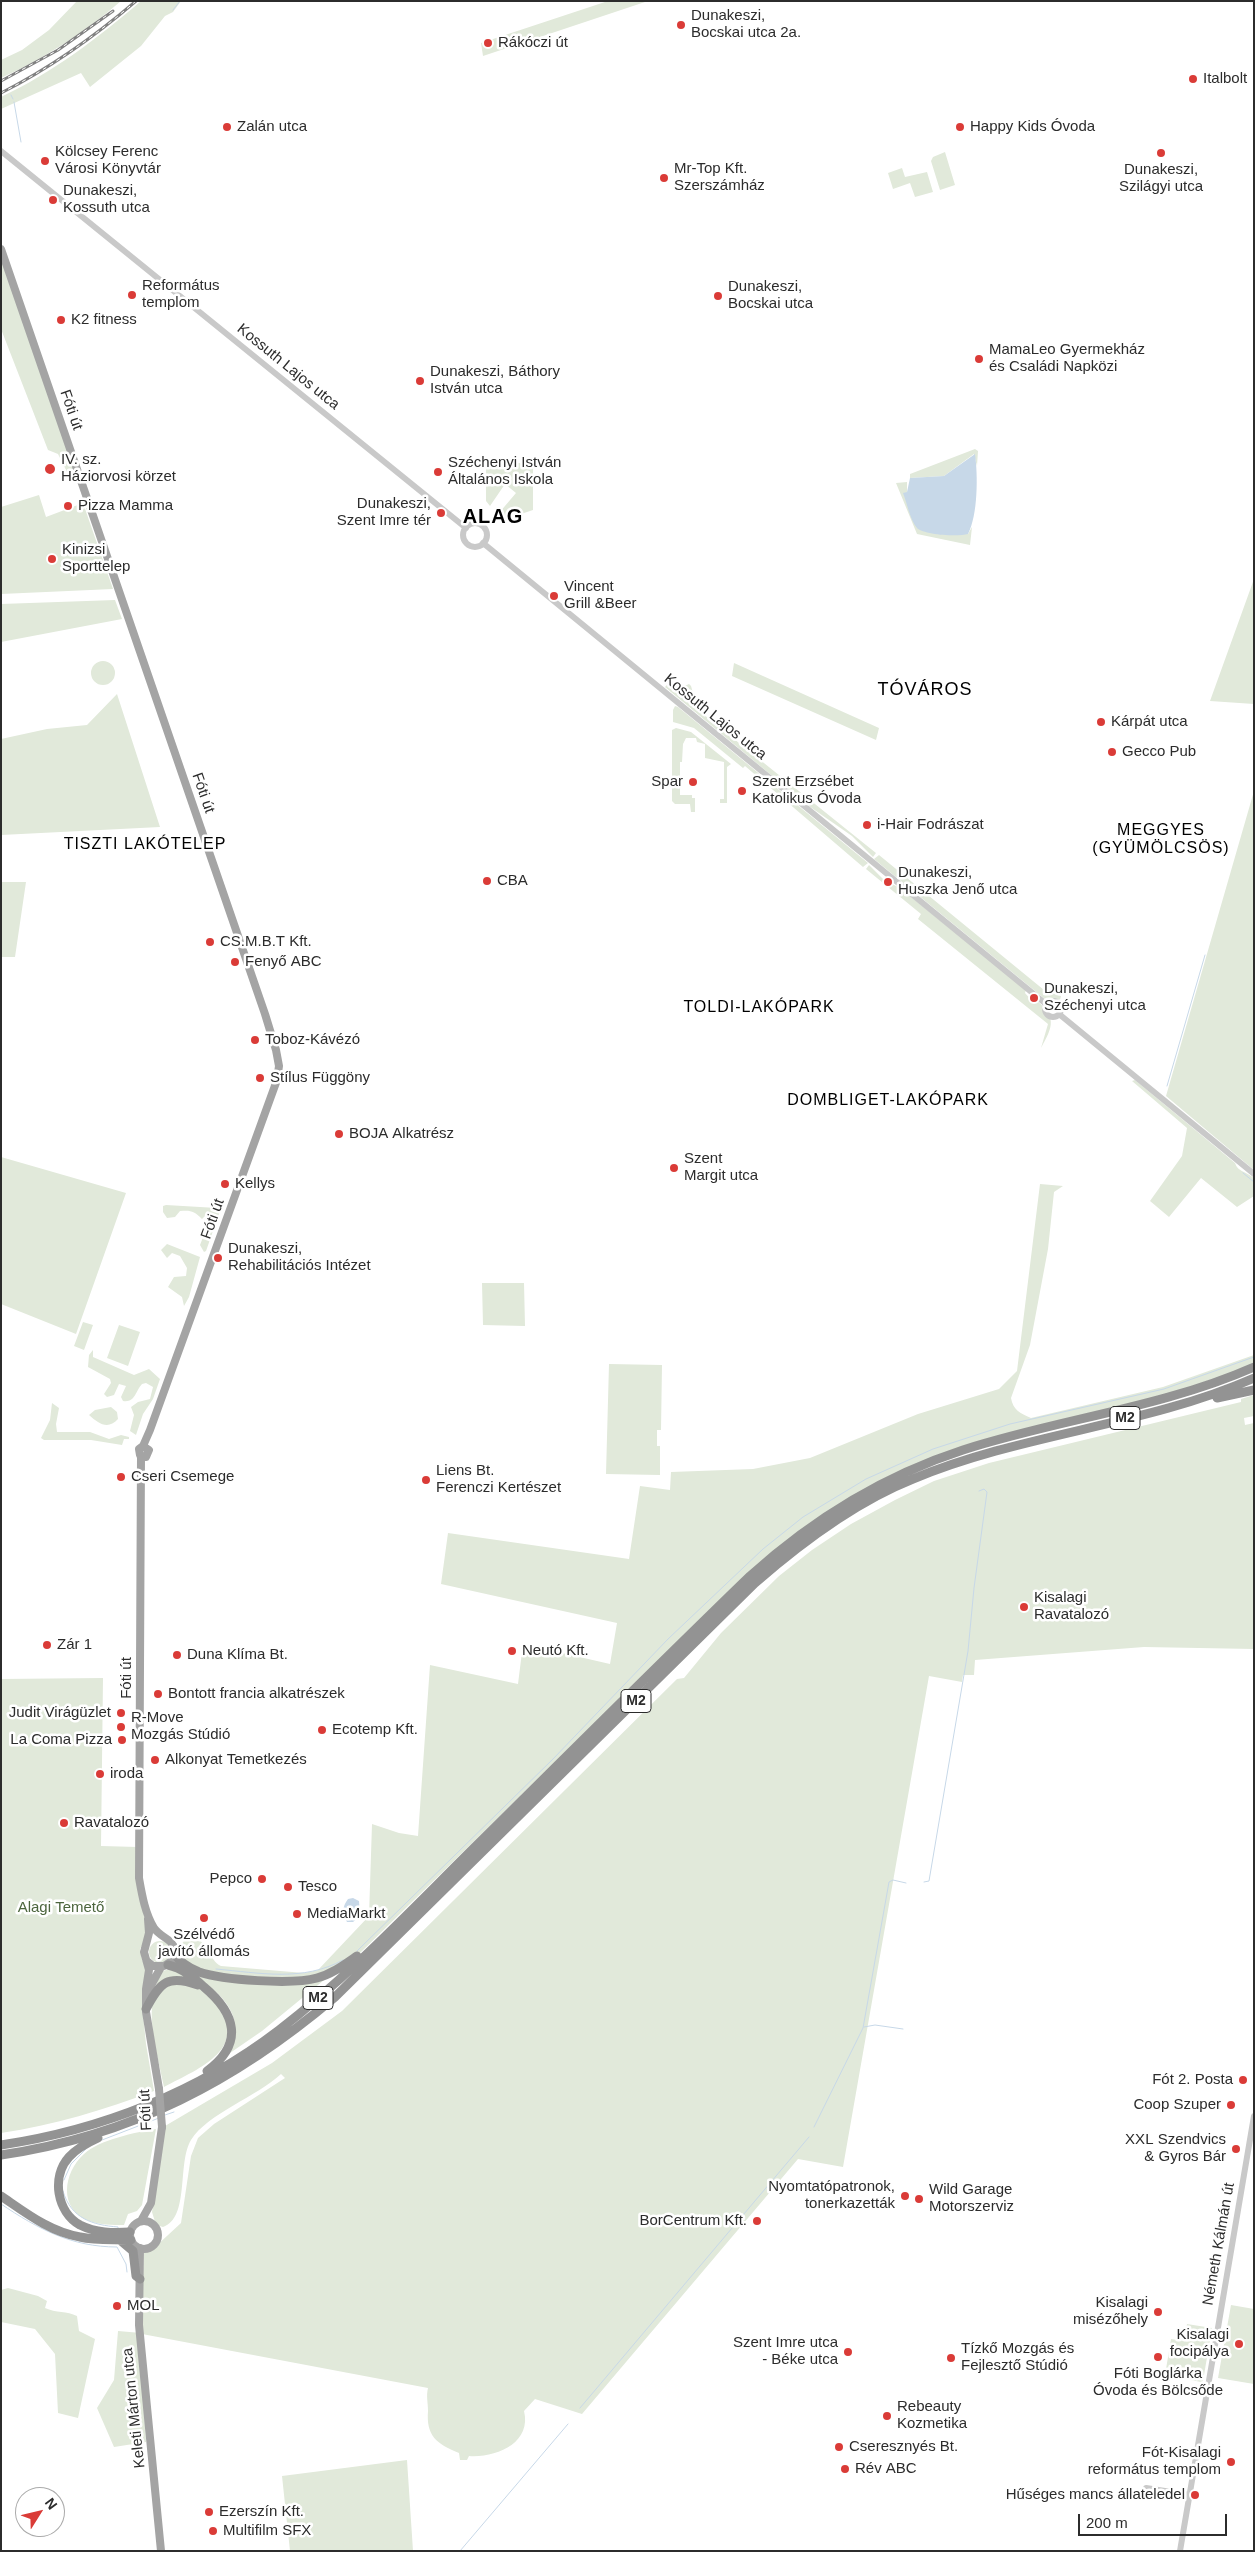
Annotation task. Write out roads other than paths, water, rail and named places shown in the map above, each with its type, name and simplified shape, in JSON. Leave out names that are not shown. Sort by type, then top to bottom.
[{"type":"highway","name":"M2","points":[[1,2144],[64,2133],[96,2124],[151,2104],[223,2068],[277,2032],[329,1989],[394,1927],[750,1576],[787,1544],[827,1515],[869,1490],[910,1470],[963,1450],[1156,1401],[1253,1367]]},
{"type":"highway","name":"M2","points":[[1,2154],[69,2142],[154,2114],[214,2084],[262,2055],[310,2018],[349,1983],[755,1582],[833,1522],[872,1499],[912,1479],[968,1459],[1184,1403],[1254,1378]]},
{"type":"highway","points":[[1184,1403],[1254,1390]]},
{"type":"highway","points":[[175,1954],[186,1966],[205,1973],[269,1981],[303,1981],[328,1974],[346,1964],[394,1927]]},
{"type":"highway","points":[[164,1966],[182,1969],[205,1987],[226,2008],[231,2026],[230,2038],[224,2054],[216,2064],[184,2089]]},
{"type":"highway","points":[[146,2009],[158,1988],[169,1981],[183,1980],[205,1987]]},
{"type":"highway","points":[[116,2128],[88,2142],[67,2158],[60,2172],[59,2196],[70,2217],[83,2226],[102,2232],[131,2236]]},
{"type":"highway","points":[[1,2196],[37,2220],[64,2233],[82,2238],[120,2240],[131,2236]]},
{"type":"highway","points":[[120,2240],[133,2251],[136,2276],[140,2279]]},
{"type":"main road","name":"Fóti út","points":[[1,250],[265,1014],[279,1066],[277,1080],[257,1138],[150,1430],[146,1447],[138,1451],[143,1456],[139,1878],[147,1912]]},
{"type":"main road","points":[[146,1995],[164,1966],[175,1954],[172,1943],[154,1928],[147,1912]]},
{"type":"main road","points":[[147,1912],[148,1942],[144,1952],[147,1961],[153,1966],[164,1966]]},
{"type":"main road","points":[[148,1942],[154,1937],[162,1936]]},
{"type":"main road","name":"Fóti út","points":[[141,2221],[151,2203],[162,2127],[159,2089],[146,2009],[149,1970],[147,1961]]},
{"type":"main road","points":[[143,2248],[131,2236],[135,2224],[141,2221],[153,2224],[151,2203]]},
{"type":"main road","name":"Keleti Márton utca","points":[[153,2224],[158,2232],[156,2240],[143,2248],[139,2325],[162,2551]]},
{"type":"street","name":"Kossuth Lajos utca","points":[[1,151],[466,528]]},
{"type":"street","points":[[474,523],[483,526],[487,535],[484,544],[475,547],[467,543],[464,536],[466,528],[474,523]]},
{"type":"street","name":"Kossuth Lajos utca","points":[[484,544],[1046,1004]]},
{"type":"street","points":[[1057,1002],[1061,1009],[1056,1017],[1048,1016],[1045,1011],[1046,1004],[1057,1002]]},
{"type":"street","points":[[1059,1014],[1254,1174]]},
{"type":"street","name":"Németh Kálmán út","points":[[1180,2550],[1254,2116]]},
{"type":"street","points":[[1146,2488],[1190,2495]]},
{"type":"water","points":[[975,454],[977,473],[976,495],[974,516],[968,534],[941,535],[917,528],[903,493],[907,492],[910,478],[944,476]]},
{"type":"water","points":[[353,1898],[359,1901],[360,1916],[353,1922],[347,1922],[344,1916],[344,1907],[348,1899]]},
{"type":"waterway","points":[[173,10],[180,1]]},
{"type":"waterway","points":[[11,95],[13,99]]},
{"type":"waterway","points":[[14,102],[21,142]]},
{"type":"waterway","points":[[1167,1086],[1205,955]]},
{"type":"waterway","points":[[1243,1173],[1254,1182]]},
{"type":"waterway","points":[[357,1951],[553,1759],[668,1639],[763,1549],[803,1517],[866,1479],[933,1449],[1010,1424],[1164,1389],[1254,1357]]},
{"type":"waterway","points":[[924,1882],[929,1881],[968,1651],[974,1588],[987,1492],[984,1489],[979,1491]]},
{"type":"waterway","points":[[814,2127],[863,2028],[889,1882],[893,1880],[906,1883]]},
{"type":"waterway","points":[[216,1969],[265,1974],[297,1974],[328,1967],[343,1960]]},
{"type":"waterway","points":[[864,2027],[875,2025],[903,2029]]},
{"type":"waterway","points":[[165,2115],[174,2112]]},
{"type":"waterway","points":[[102,2140],[159,2118]]},
{"type":"waterway","points":[[580,2408],[809,2137]]},
{"type":"waterway","points":[[64,2180],[71,2164],[86,2149]]},
{"type":"waterway","points":[[63,2191],[71,2208],[84,2219],[118,2228]]},
{"type":"waterway","points":[[1,2204],[42,2229],[56,2235],[85,2244],[117,2247],[126,2264],[127,2272]]},
{"type":"waterway","points":[[460,2551],[568,2424]]},
{"type":"railway","points":[[1,93],[71,51],[136,1]]},
{"type":"railway","points":[[1,81],[58,50],[113,11]]},
{"type":"place","name":"Dunakeszi, Bocskai utca 2a.","points":[[681,25]]},
{"type":"place","name":"Rákóczi út","points":[[488,43]]},
{"type":"place","name":"Italbolt","points":[[1193,79]]},
{"type":"place","name":"Zalán utca","points":[[227,127]]},
{"type":"place","name":"Happy Kids Óvoda","points":[[960,127]]},
{"type":"place","name":"Dunakeszi, Szilágyi utca","points":[[1161,153]]},
{"type":"place","name":"Kölcsey Ferenc Városi Könyvtár","points":[[45,161]]},
{"type":"place","name":"Mr-Top Kft. Szerszámház","points":[[664,178]]},
{"type":"place","name":"Dunakeszi, Kossuth utca","points":[[53,200]]},
{"type":"place","name":"Református templom","points":[[132,295]]},
{"type":"place","name":"Dunakeszi, Bocskai utca","points":[[718,296]]},
{"type":"place","name":"K2 fitness","points":[[61,320]]},
{"type":"place","name":"MamaLeo Gyermekház és Családi Napközi","points":[[979,359]]},
{"type":"place","name":"Dunakeszi, Báthory István utca","points":[[420,381]]},
{"type":"place","name":"IV. sz. Háziorvosi körzet","points":[[50,469]]},
{"type":"place","name":"Széchenyi István Általános Iskola","points":[[438,472]]},
{"type":"place","name":"Pizza Mamma","points":[[68,506]]},
{"type":"place","name":"Dunakeszi, Szent Imre tér","points":[[441,513]]},
{"type":"place","name":"Kinizsi Sporttelep","points":[[52,559]]},
{"type":"place","name":"Vincent Grill &Beer","points":[[554,596]]},
{"type":"place","name":"Kárpát utca","points":[[1101,722]]},
{"type":"place","name":"Gecco Pub","points":[[1112,752]]},
{"type":"place","name":"Spar","points":[[693,782]]},
{"type":"place","name":"Szent Erzsébet Katolikus Óvoda","points":[[742,791]]},
{"type":"place","name":"i-Hair Fodrászat","points":[[867,825]]},
{"type":"place","name":"CBA","points":[[487,881]]},
{"type":"place","name":"Dunakeszi, Huszka Jenő utca","points":[[888,882]]},
{"type":"place","name":"CS.M.B.T Kft.","points":[[210,942]]},
{"type":"place","name":"Fenyő ABC","points":[[235,962]]},
{"type":"place","name":"Dunakeszi, Széchenyi utca","points":[[1034,998]]},
{"type":"place","name":"Toboz-Kávézó","points":[[255,1040]]},
{"type":"place","name":"Stílus Függöny","points":[[260,1078]]},
{"type":"place","name":"BOJA Alkatrész","points":[[339,1134]]},
{"type":"place","name":"Szent Margit utca","points":[[674,1168]]},
{"type":"place","name":"Kellys","points":[[225,1184]]},
{"type":"place","name":"Dunakeszi, Rehabilitációs Intézet","points":[[218,1258]]},
{"type":"place","name":"Cseri Csemege","points":[[121,1477]]},
{"type":"place","name":"Liens Bt. Ferenczi Kertészet","points":[[426,1480]]},
{"type":"place","name":"Kisalagi Ravatalozó","points":[[1024,1607]]},
{"type":"place","name":"Zár 1","points":[[47,1645]]},
{"type":"place","name":"Neutó Kft.","points":[[512,1651]]},
{"type":"place","name":"Duna Klíma Bt.","points":[[177,1655]]},
{"type":"place","name":"Bontott francia alkatrészek","points":[[158,1694]]},
{"type":"place","name":"Judit Virágüzlet","points":[[121,1713]]},
{"type":"place","name":"R-Move Mozgás Stúdió","points":[[121,1727]]},
{"type":"place","name":"Ecotemp Kft.","points":[[322,1730]]},
{"type":"place","name":"La Coma Pizza","points":[[122,1740]]},
{"type":"place","name":"Alkonyat Temetkezés","points":[[155,1760]]},
{"type":"place","name":"iroda","points":[[100,1774]]},
{"type":"place","name":"Ravatalozó","points":[[64,1823]]},
{"type":"place","name":"Pepco","points":[[262,1879]]},
{"type":"place","name":"Tesco","points":[[288,1887]]},
{"type":"place","name":"MediaMarkt","points":[[297,1914]]},
{"type":"place","name":"Szélvédő javító állomás","points":[[204,1918]]},
{"type":"place","name":"Fót 2. Posta","points":[[1243,2080]]},
{"type":"place","name":"Coop Szuper","points":[[1231,2105]]},
{"type":"place","name":"XXL Szendvics & Gyros Bár","points":[[1236,2149]]},
{"type":"place","name":"Nyomtatópatronok, tonerkazetták","points":[[905,2196]]},
{"type":"place","name":"Wild Garage Motorszerviz","points":[[919,2199]]},
{"type":"place","name":"BorCentrum Kft.","points":[[757,2221]]},
{"type":"place","name":"MOL","points":[[117,2306]]},
{"type":"place","name":"Kisalagi misézőhely","points":[[1158,2312]]},
{"type":"place","name":"Kisalagi focipálya","points":[[1239,2344]]},
{"type":"place","name":"Szent Imre utca - Béke utca","points":[[848,2352]]},
{"type":"place","name":"Fóti Boglárka Óvoda és Bölcsőde","points":[[1158,2357]]},
{"type":"place","name":"Tízkő Mozgás és Fejlesztő Stúdió","points":[[951,2358]]},
{"type":"place","name":"Rebeauty Kozmetika","points":[[887,2416]]},
{"type":"place","name":"Cseresznyés Bt.","points":[[839,2447]]},
{"type":"place","name":"Fót-Kisalagi református templom","points":[[1231,2462]]},
{"type":"place","name":"Rév ABC","points":[[845,2469]]},
{"type":"place","name":"Hűséges mancs állateledel","points":[[1195,2495]]},
{"type":"place","name":"Ezerszín Kft.","points":[[209,2512]]},
{"type":"place","name":"Multifilm SFX","points":[[213,2531]]},
{"type":"district","name":"ALAG","points":[[493,517]]},
{"type":"district","name":"TÓVÁROS","points":[[925,690]]},
{"type":"district","name":"MEGGYES (GYÜMÖLCSÖS)","points":[[1161,840]]},
{"type":"district","name":"TISZTI LAKÓTELEP","points":[[145,845]]},
{"type":"district","name":"TOLDI-LAKÓPARK","points":[[759,1008]]},
{"type":"district","name":"DOMBLIGET-LAKÓPARK","points":[[888,1101]]},
{"type":"park label","name":"Alagi Temető","points":[[61,1908]]}]
